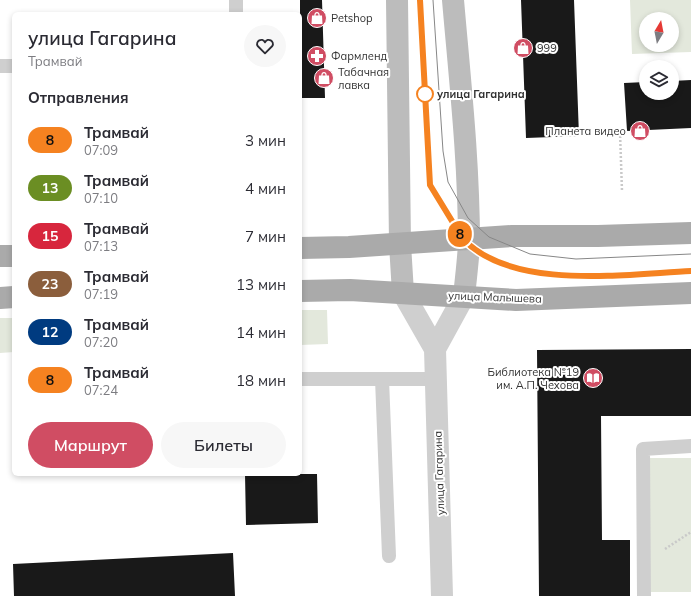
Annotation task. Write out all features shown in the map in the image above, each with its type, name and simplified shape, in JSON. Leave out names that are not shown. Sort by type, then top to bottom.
[{"type":"main road","name":"улица Гагарина","points":[[397,0],[400,244],[403,293]]},
{"type":"main road","points":[[453,0],[465,151],[468,239],[464,296]]},
{"type":"main road","points":[[302,248],[400,244],[468,239],[691,233]]},
{"type":"main road","points":[[0,256],[12,256]]},
{"type":"main road","name":"улица Малышева","points":[[302,291],[350,290],[516,300],[691,293]]},
{"type":"main road","points":[[0,298],[12,297]]},
{"type":"street","name":"улица Гагарина","points":[[403,293],[435,349],[442,596]]},
{"type":"street","points":[[435,349],[464,296]]},
{"type":"lane","points":[[236,0],[236,12]]},
{"type":"lane","points":[[0,66],[12,66]]},
{"type":"lane","points":[[382,379],[388,556]]},
{"type":"lane","points":[[302,380],[436,379]]},
{"type":"lane","points":[[644,596],[643,449],[691,446]]},
{"type":"path","points":[[620,132],[622,191]]},
{"type":"path","points":[[643,564],[691,532]]},
{"type":"shaded area","points":[[630,0],[691,0],[691,52],[632,54]]},
{"type":"shaded area","points":[[302,310],[327,310],[328,344],[302,345]]},
{"type":"shaded area","points":[[0,318],[12,318],[12,352],[0,353]]},
{"type":"shaded area","points":[[649,458],[691,458],[691,592],[650,592]]},
{"type":"building","points":[[300,0],[322,0],[325,98],[302,98],[302,12],[300,12]]},
{"type":"building","points":[[521,0],[574,0],[579,136],[526,138]]},
{"type":"building","points":[[691,80],[691,128],[627,131],[624,83],[639,82],[639,100],[679,100],[679,81]]},
{"type":"building","points":[[691,349],[691,416],[601,416],[602,540],[630,540],[630,596],[539,596],[537,350]]},
{"type":"building","points":[[302,474],[317,474],[318,523],[246,525],[245,476],[302,476]]},
{"type":"building","points":[[233,553],[235,596],[14,596],[13,564]]},
{"type":"tram line","points":[[420,0],[430,185],[463,239],[485,256],[511,267],[540,273],[571,276],[603,276],[691,271]]},
{"type":"tram line","name":"8","points":[[420,0],[430,185],[463,239],[469,245],[488,258],[528,271],[578,276],[691,271]]},
{"type":"tram line","points":[[433,0],[443,151],[448,182],[468,218],[489,237],[530,254],[576,259],[691,254]]},
{"type":"place","name":"Petshop","points":[[317,18]]},
{"type":"place","name":"999","points":[[523,48]]},
{"type":"place","name":"Фармленд","points":[[317,56]]},
{"type":"place","name":"Табачная лавка","points":[[324,78]]},
{"type":"place","name":"улица Гагарина","points":[[425,94]]},
{"type":"place","name":"Планета видео","points":[[640,131]]},
{"type":"place","name":"Библиотека №19 им. А.П. Чехова","points":[[593,378]]}]
